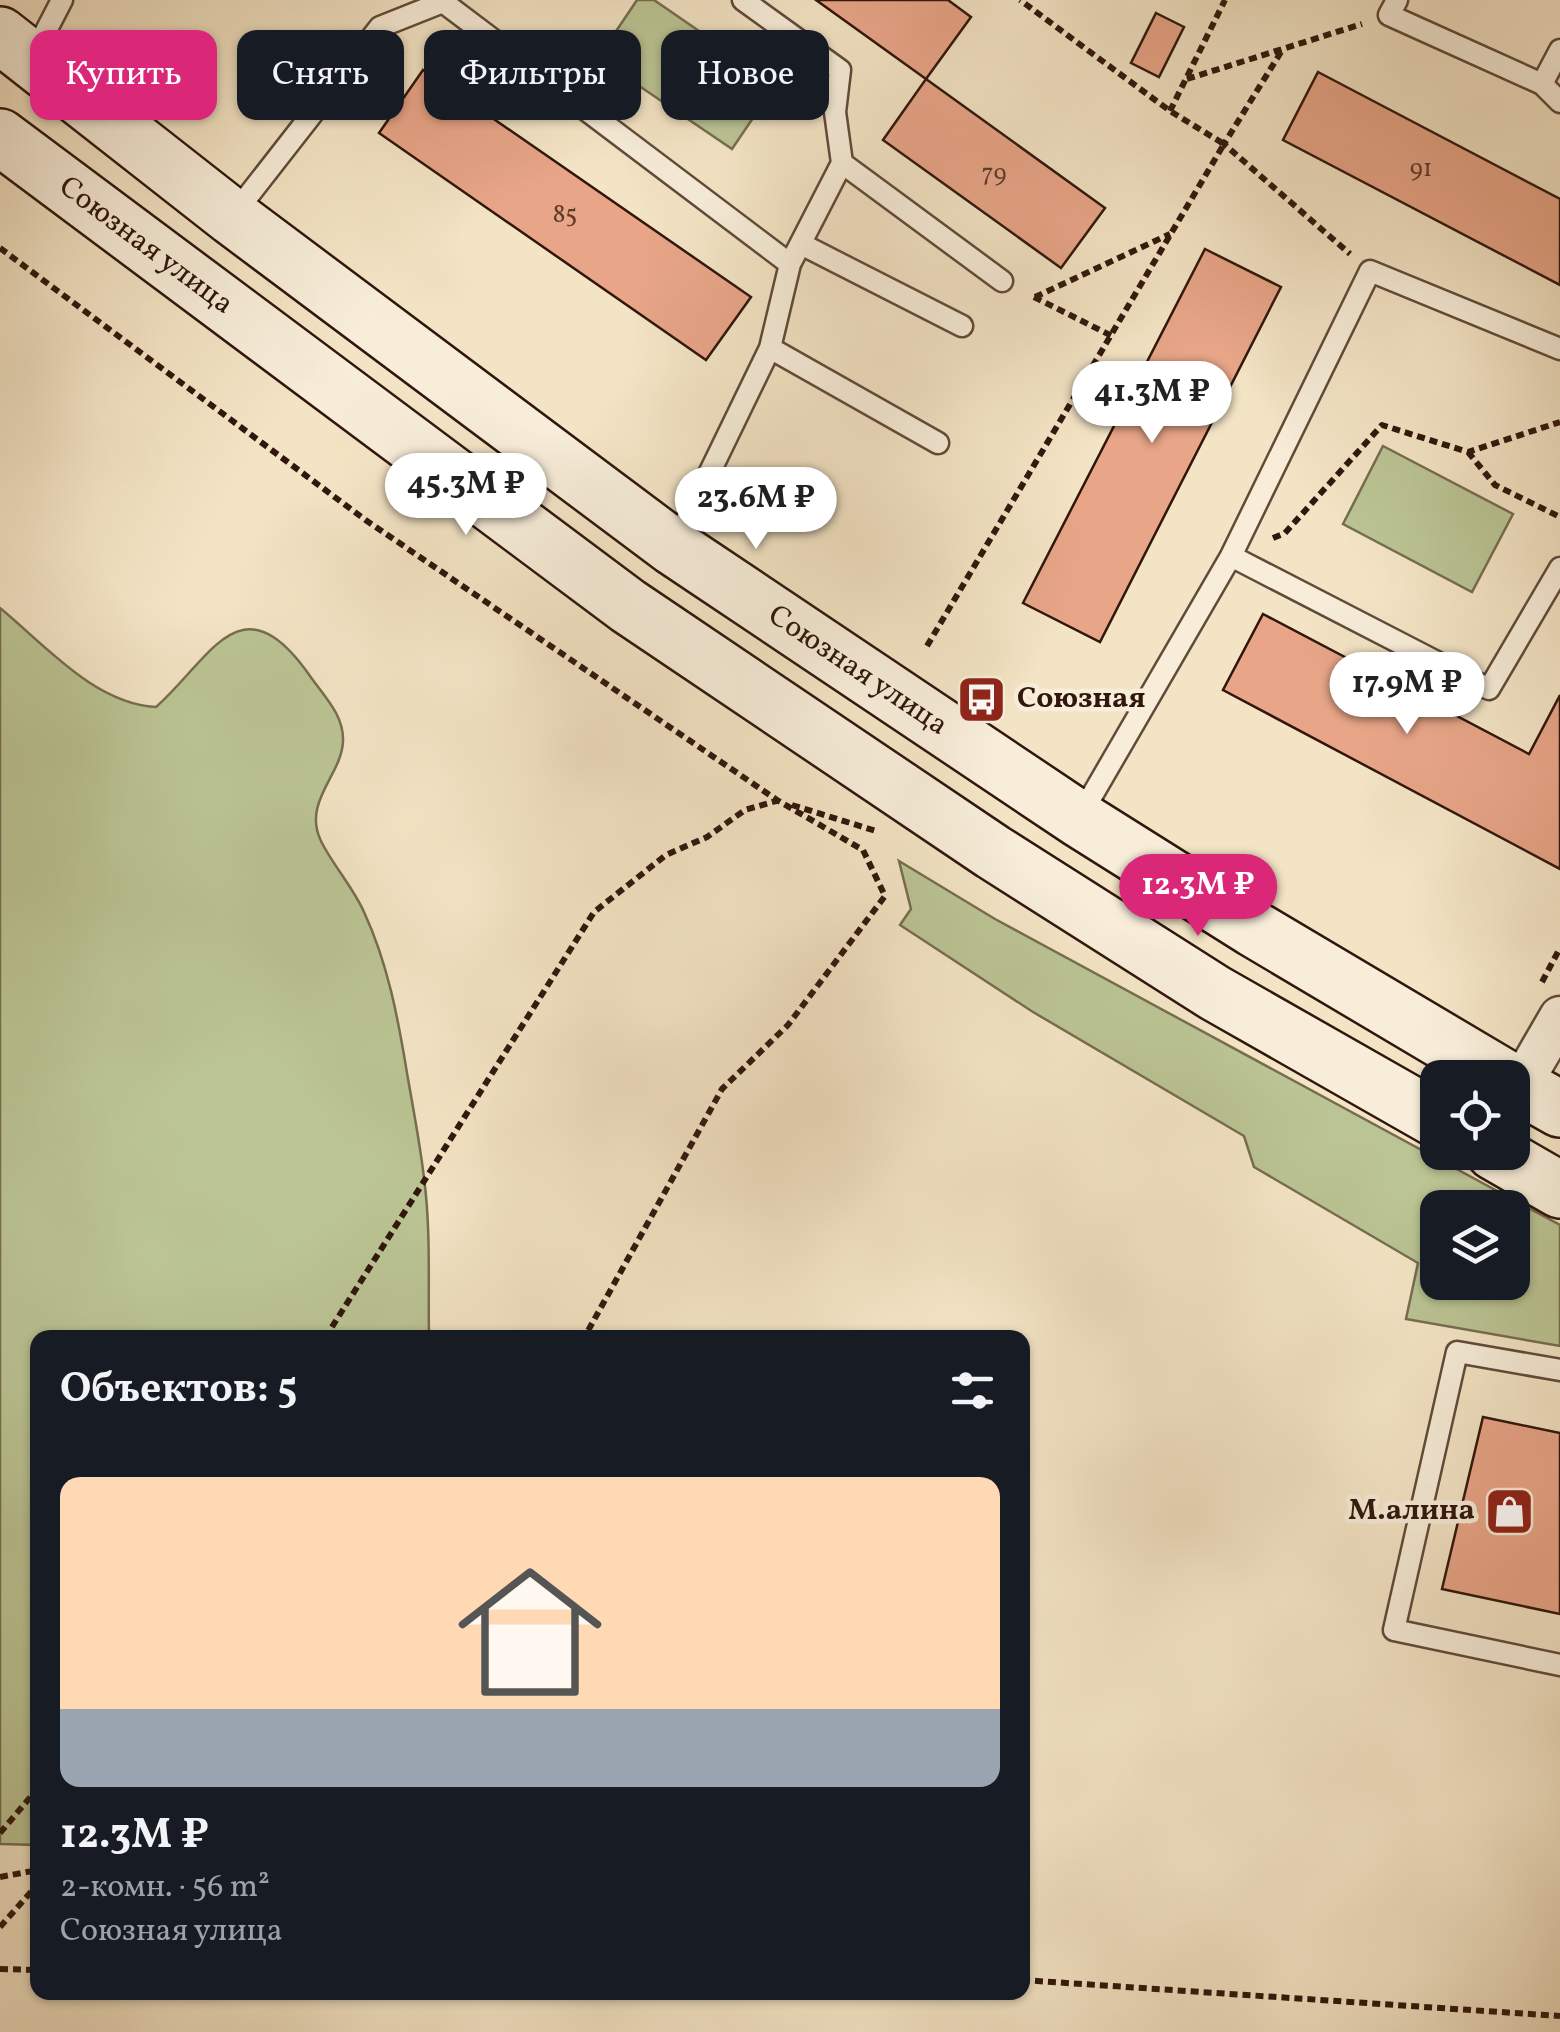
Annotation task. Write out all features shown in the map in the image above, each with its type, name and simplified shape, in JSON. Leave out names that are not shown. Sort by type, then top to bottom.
[{"type":"main road","name":"Союзная улица","points":[[16,47],[232,217],[673,548],[1079,819],[1254,929],[1475,1060]]},
{"type":"main road","name":"Союзная улица","points":[[0,138],[628,606],[993,852],[1215,993],[1420,1110]]},
{"type":"main road","points":[[1215,993],[1254,929]]},
{"type":"main road","points":[[1525,1170],[1560,1190]]},
{"type":"street","points":[[1530,1077],[1560,1017]]},
{"type":"lane","points":[[16,47],[62,0]]},
{"type":"lane","points":[[673,548],[770,348],[790,264],[842,163],[835,112],[840,70],[743,0]]},
{"type":"lane","points":[[232,217],[380,28],[445,1],[790,264]]},
{"type":"lane","points":[[1393,8],[1542,84],[1560,102]]},
{"type":"lane","points":[[1542,84],[1560,50]]},
{"type":"lane","points":[[842,163],[1002,281]]},
{"type":"lane","points":[[800,244],[962,326]]},
{"type":"lane","points":[[1079,819],[1230,556],[1370,271],[1560,349]]},
{"type":"lane","points":[[770,348],[938,444]]},
{"type":"lane","points":[[1230,556],[1488,689],[1560,568]]},
{"type":"lane","points":[[1560,1370],[1457,1352],[1394,1630],[1560,1666]]},
{"type":"path","points":[[1020,0],[1170,111],[1224,144],[1370,271]]},
{"type":"path","points":[[1170,111],[1225,0]]},
{"type":"path","points":[[1187,80],[1281,52],[1393,8]]},
{"type":"path","points":[[927,646],[1281,52]]},
{"type":"path","points":[[1035,297],[1172,233]]},
{"type":"path","points":[[0,248],[367,521],[777,800],[864,850],[885,896],[788,1025],[722,1089],[588,1330]]},
{"type":"path","points":[[1002,281],[1112,336]]},
{"type":"path","points":[[1468,452],[1560,422]]},
{"type":"path","points":[[1230,556],[1285,534],[1382,425],[1468,452],[1495,486],[1560,516]]},
{"type":"path","points":[[330,1330],[594,912],[666,855],[707,837],[745,810],[777,800],[885,834]]},
{"type":"path","points":[[0,1834],[30,1798]]},
{"type":"path","points":[[0,1877],[30,1871]]},
{"type":"path","points":[[0,1927],[30,1893]]},
{"type":"path","points":[[0,1969],[30,1970]]},
{"type":"path","points":[[1030,1981],[1560,2016]]},
{"type":"green space","points":[[637,0],[654,0],[698,30],[661,30],[661,101],[641,87],[641,30],[617,30]]},
{"type":"green space","points":[[689,120],[752,120],[732,149]]},
{"type":"green space","points":[[1383,446],[1513,514],[1472,592],[1343,524]]},
{"type":"green space","points":[[0,608],[92,684],[134,703],[156,707],[228,636],[246,630],[265,632],[286,647],[310,676],[340,723],[341,753],[319,801],[316,827],[364,912],[386,971],[400,1032],[426,1198],[429,1330],[30,1330],[30,1845],[0,1844]]},
{"type":"green space","points":[[899,861],[995,919],[1420,1149],[1420,1170],[1458,1170],[1495,1190],[1420,1190],[1420,1300],[1530,1300],[1530,1209],[1560,1225],[1560,1346],[1406,1319],[1418,1263],[1254,1167],[1244,1136],[1033,1012],[900,925],[911,909]]},
{"type":"building","points":[[816,0],[948,0],[971,17],[926,79]]},
{"type":"building","points":[[1156,13],[1184,27],[1159,77],[1131,63]]},
{"type":"building","points":[[423,70],[424,120],[495,120],[751,297],[706,360],[379,133],[388,120],[404,120],[404,97]]},
{"type":"building","points":[[1318,72],[1560,199],[1560,285],[1283,140]]},
{"type":"building","points":[[926,79],[1105,208],[1061,268],[883,140]]},
{"type":"building","points":[[1205,249],[1281,287],[1100,642],[1023,603]]},
{"type":"building","points":[[1263,614],[1529,754],[1560,695],[1560,869],[1223,690]]},
{"type":"building","name":"М.алина","points":[[1483,1417],[1560,1433],[1560,1614],[1442,1589]]},
{"type":"place","name":"Союзная","points":[[982,699]]},
{"type":"place","name":"М.алина","points":[[1510,1511]]}]
